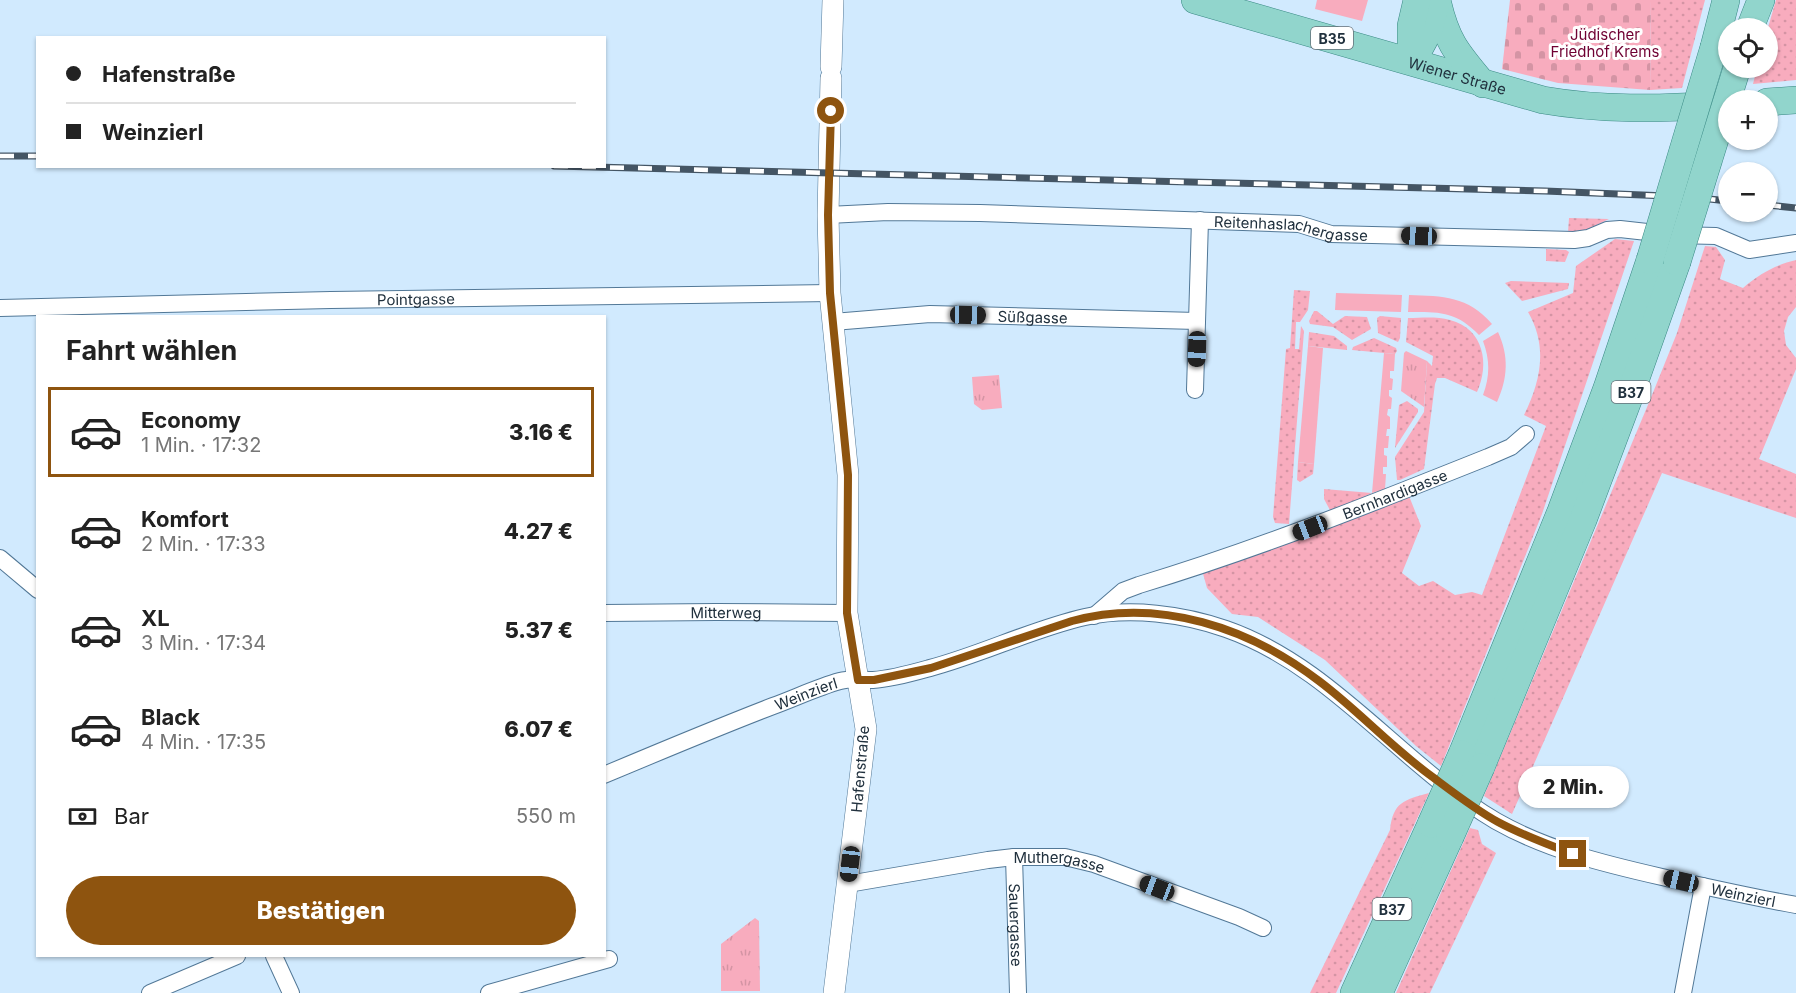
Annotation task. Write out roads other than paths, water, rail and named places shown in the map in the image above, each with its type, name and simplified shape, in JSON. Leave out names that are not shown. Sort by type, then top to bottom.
[{"type":"main road","name":"Wiener Straße","points":[[1195,0],[1412,61],[1529,97],[1586,106],[1643,108],[1718,104]]},
{"type":"main road","points":[[1412,61],[1411,26],[1418,0]]},
{"type":"main road","points":[[1412,61],[1431,28],[1437,0]]},
{"type":"main road","points":[[1437,0],[1442,23],[1451,44],[1483,84]]},
{"type":"main road","points":[[1714,47],[1720,0]]},
{"type":"main road","name":"B37","points":[[1472,761],[1607,388],[1650,260],[1726,0]]},
{"type":"main road","points":[[1750,18],[1753,0]]},
{"type":"main road","points":[[1753,18],[1761,0]]},
{"type":"main road","name":"B37","points":[[1379,993],[1441,831],[1582,520],[1630,395],[1677,262],[1734,78]]},
{"type":"main road","points":[[1778,101],[1796,100]]},
{"type":"main road","name":"B37","points":[[1354,993],[1441,831]]},
{"type":"street","name":"Hafenstraße","points":[[833,0],[828,215],[830,293],[848,475],[847,613],[866,729],[834,993]]},
{"type":"street","name":"Reitenhaslachergasse","points":[[828,215],[888,212],[1200,220],[1299,224],[1331,234],[1575,240],[1588,238],[1607,230],[1620,229],[1674,235],[1716,236],[1749,250],[1796,243]]},
{"type":"street","points":[[1195,390],[1200,220]]},
{"type":"street","name":"Pointgasse","points":[[0,308],[331,300],[830,293]]},
{"type":"street","name":"Süßgasse","points":[[833,322],[930,314],[1197,321]]},
{"type":"street","name":"Bernhardigasse","points":[[1094,616],[1123,591],[1273,542],[1341,516],[1511,447],[1526,434]]},
{"type":"street","points":[[0,558],[36,588]]},
{"type":"street","name":"Mitterweg","points":[[606,613],[847,613]]},
{"type":"street","name":"Weinzierl","points":[[606,774],[706,732],[844,680],[874,680],[931,668],[1072,621],[1094,616],[1155,614],[1190,619],[1227,629],[1292,662],[1320,681],[1432,778],[1496,821],[1531,838],[1573,854],[1703,886],[1796,905]]},
{"type":"street","name":"Muthergasse","points":[[848,884],[1014,857],[1065,857],[1094,864],[1263,928]]},
{"type":"street","name":"Sauergasse","points":[[1014,857],[1018,993]]},
{"type":"street","points":[[1683,993],[1703,886]]},
{"type":"street","points":[[150,993],[235,957]]},
{"type":"street","points":[[274,957],[291,993]]},
{"type":"street","points":[[489,993],[609,959]]},
{"type":"railway","points":[[0,156],[36,156]]},
{"type":"railway","points":[[606,167],[1545,191],[1718,200]]},
{"type":"railway","points":[[1778,206],[1796,208]]},
{"type":"park label","name":"Jüdischer Friedhof Krems","points":[[1605,42]]}]
